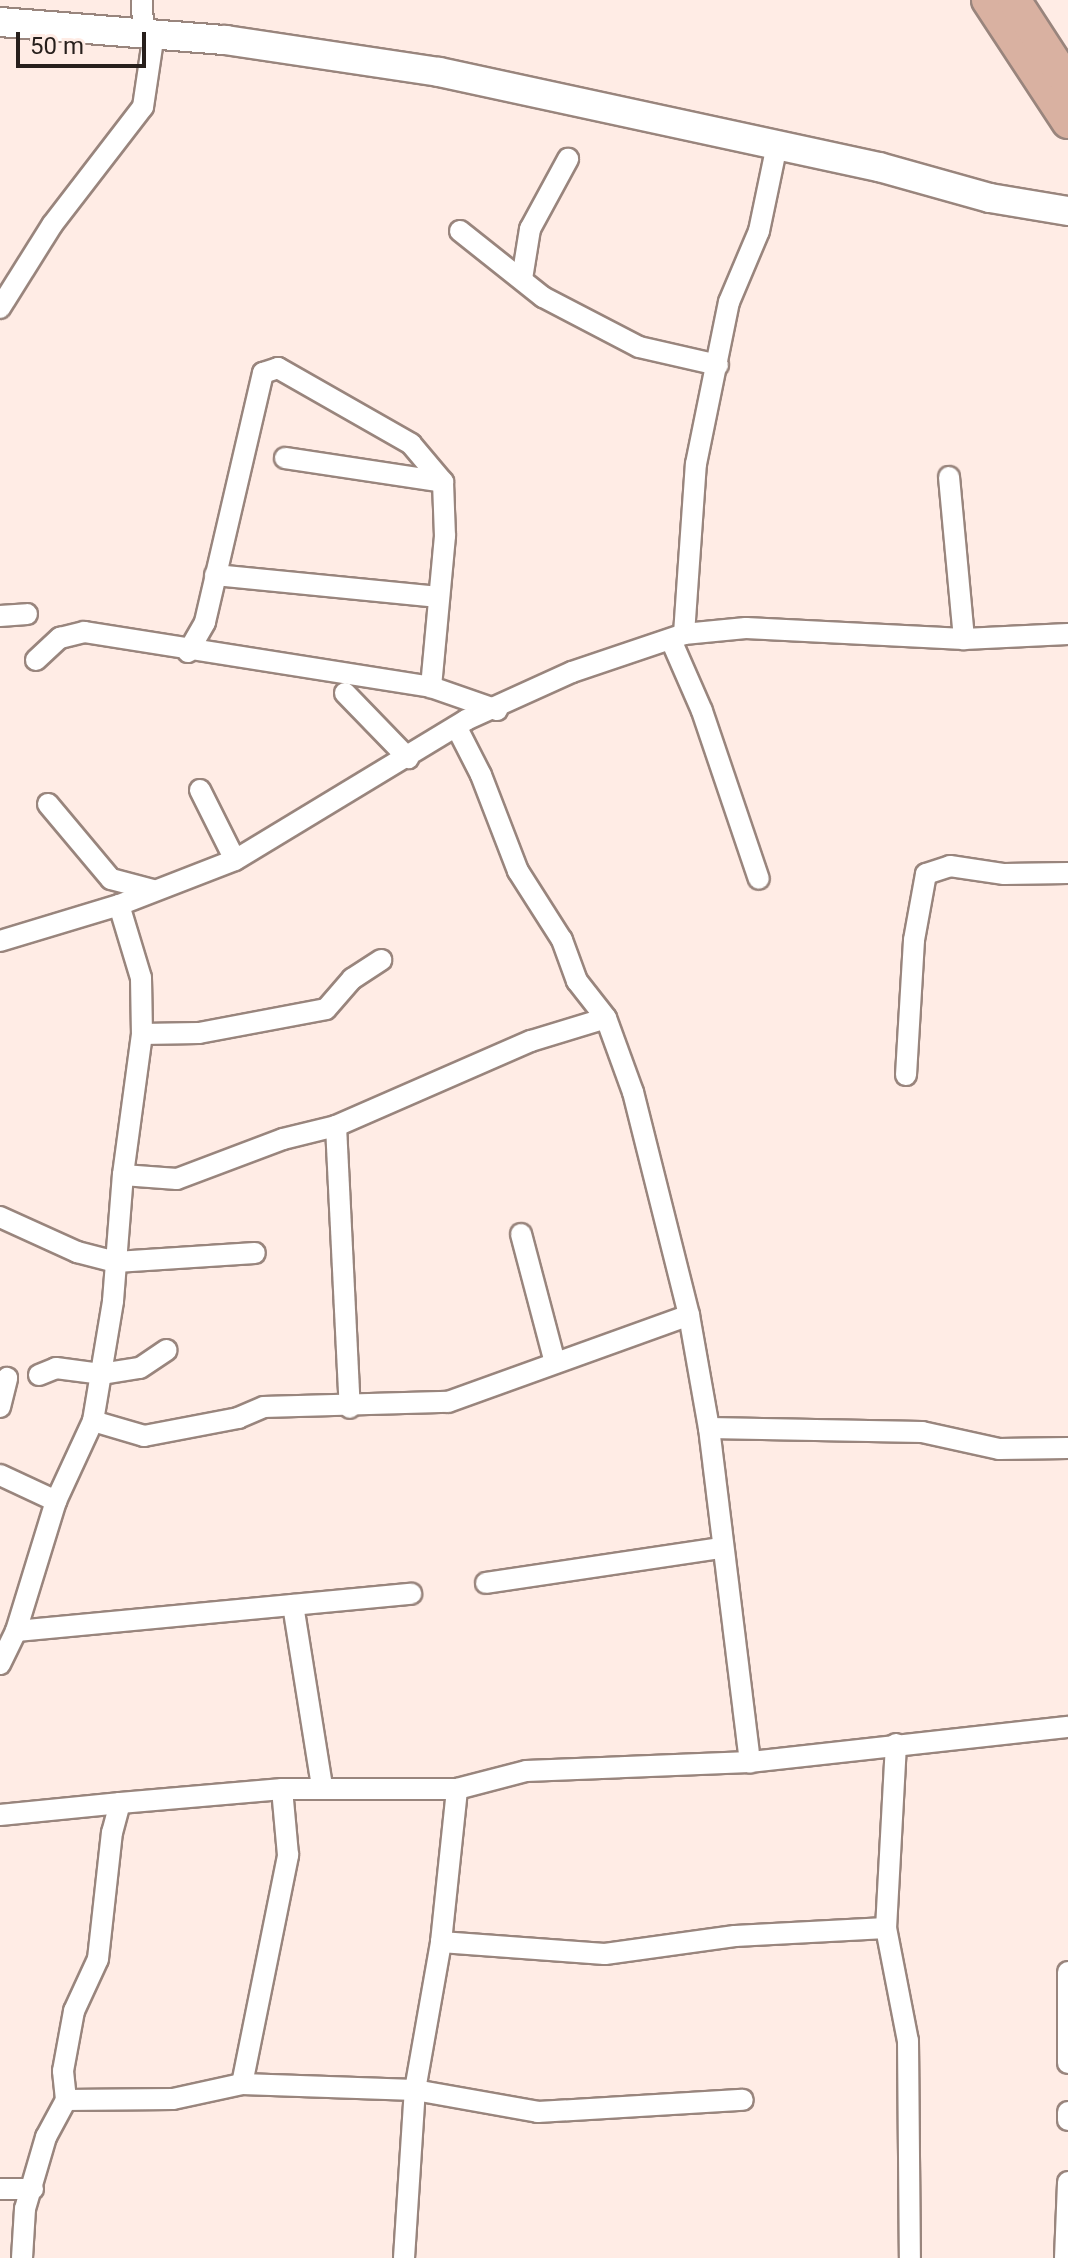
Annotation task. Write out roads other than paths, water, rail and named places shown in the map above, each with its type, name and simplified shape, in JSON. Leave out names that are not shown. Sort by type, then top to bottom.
[{"type":"main road","points":[[988,0],[1068,122]]},
{"type":"main road","points":[[1014,0],[1068,83]]},
{"type":"street","points":[[0,308],[52,225],[143,107],[149,33],[142,0]]},
{"type":"street","points":[[0,22],[149,33],[439,72],[777,145],[990,198],[1068,211]]},
{"type":"street","points":[[759,879],[678,637],[696,464],[729,302],[759,231],[777,145]]},
{"type":"street","points":[[522,279],[530,229],[568,159]]},
{"type":"street","points":[[460,231],[543,297],[639,347],[718,365]]},
{"type":"street","points":[[188,652],[205,622],[268,369],[291,374],[411,444],[443,482],[446,523],[431,687]]},
{"type":"street","points":[[285,458],[443,482]]},
{"type":"street","points":[[949,477],[964,639]]},
{"type":"street","points":[[215,575],[439,597]]},
{"type":"street","points":[[0,616],[27,614]]},
{"type":"street","points":[[0,941],[119,905],[235,860],[457,728],[572,672],[678,637],[760,628],[964,639],[1068,634]]},
{"type":"street","points":[[36,660],[60,638],[84,632],[188,652],[431,687],[497,710]]},
{"type":"street","points":[[345,693],[408,758]]},
{"type":"street","points":[[457,728],[481,775],[518,871],[562,940],[577,981],[606,1018],[633,1092],[689,1315],[709,1428],[721,1548],[750,1762]]},
{"type":"street","points":[[200,790],[235,860]]},
{"type":"street","points":[[48,804],[111,879],[153,890]]},
{"type":"street","points":[[906,1075],[914,940],[926,874],[950,866],[1004,874],[1068,873]]},
{"type":"street","points":[[0,1664],[16,1631],[56,1501],[93,1421],[101,1374],[142,1034],[141,978],[119,905]]},
{"type":"street","points":[[142,1034],[199,1033],[326,1009],[352,979],[381,960]]},
{"type":"street","points":[[123,1175],[177,1179],[336,1126],[531,1041],[606,1018]]},
{"type":"street","points":[[336,1126],[350,1408]]},
{"type":"street","points":[[0,1217],[77,1252],[116,1262],[255,1253]]},
{"type":"street","points":[[521,1234],[554,1359]]},
{"type":"street","points":[[93,1421],[144,1436],[238,1418],[264,1407],[350,1408],[448,1402],[554,1359],[689,1315]]},
{"type":"street","points":[[39,1375],[56,1368],[101,1374],[140,1368],[167,1350]]},
{"type":"street","points":[[0,1407],[7,1378]]},
{"type":"street","points":[[709,1428],[922,1432],[999,1449],[1068,1448]]},
{"type":"street","points":[[0,1475],[56,1501]]},
{"type":"street","points":[[486,1583],[721,1548]]},
{"type":"street","points":[[16,1631],[411,1594]]},
{"type":"street","points":[[293,1605],[322,1787]]},
{"type":"street","points":[[0,1815],[282,1789],[457,1789],[526,1771],[750,1762],[1068,1727]]},
{"type":"street","points":[[896,1744],[886,1928],[908,2041],[910,2258]]},
{"type":"street","points":[[242,2084],[288,1855],[282,1789]]},
{"type":"street","points":[[404,2258],[415,2090],[441,1942],[457,1789]]},
{"type":"street","points":[[22,2258],[25,2209],[46,2137],[66,2100],[63,2071],[74,2011],[98,1959],[112,1832],[120,1803]]},
{"type":"street","points":[[441,1942],[605,1954],[735,1936],[886,1928]]},
{"type":"street","points":[[1068,1972],[1068,2063]]},
{"type":"street","points":[[66,2100],[173,2099],[242,2084],[415,2090],[538,2112],[743,2100]]},
{"type":"street","points":[[1068,2112],[1068,2120]]},
{"type":"street","points":[[1065,2258],[1068,2182]]},
{"type":"street","points":[[0,2189],[33,2189]]}]
